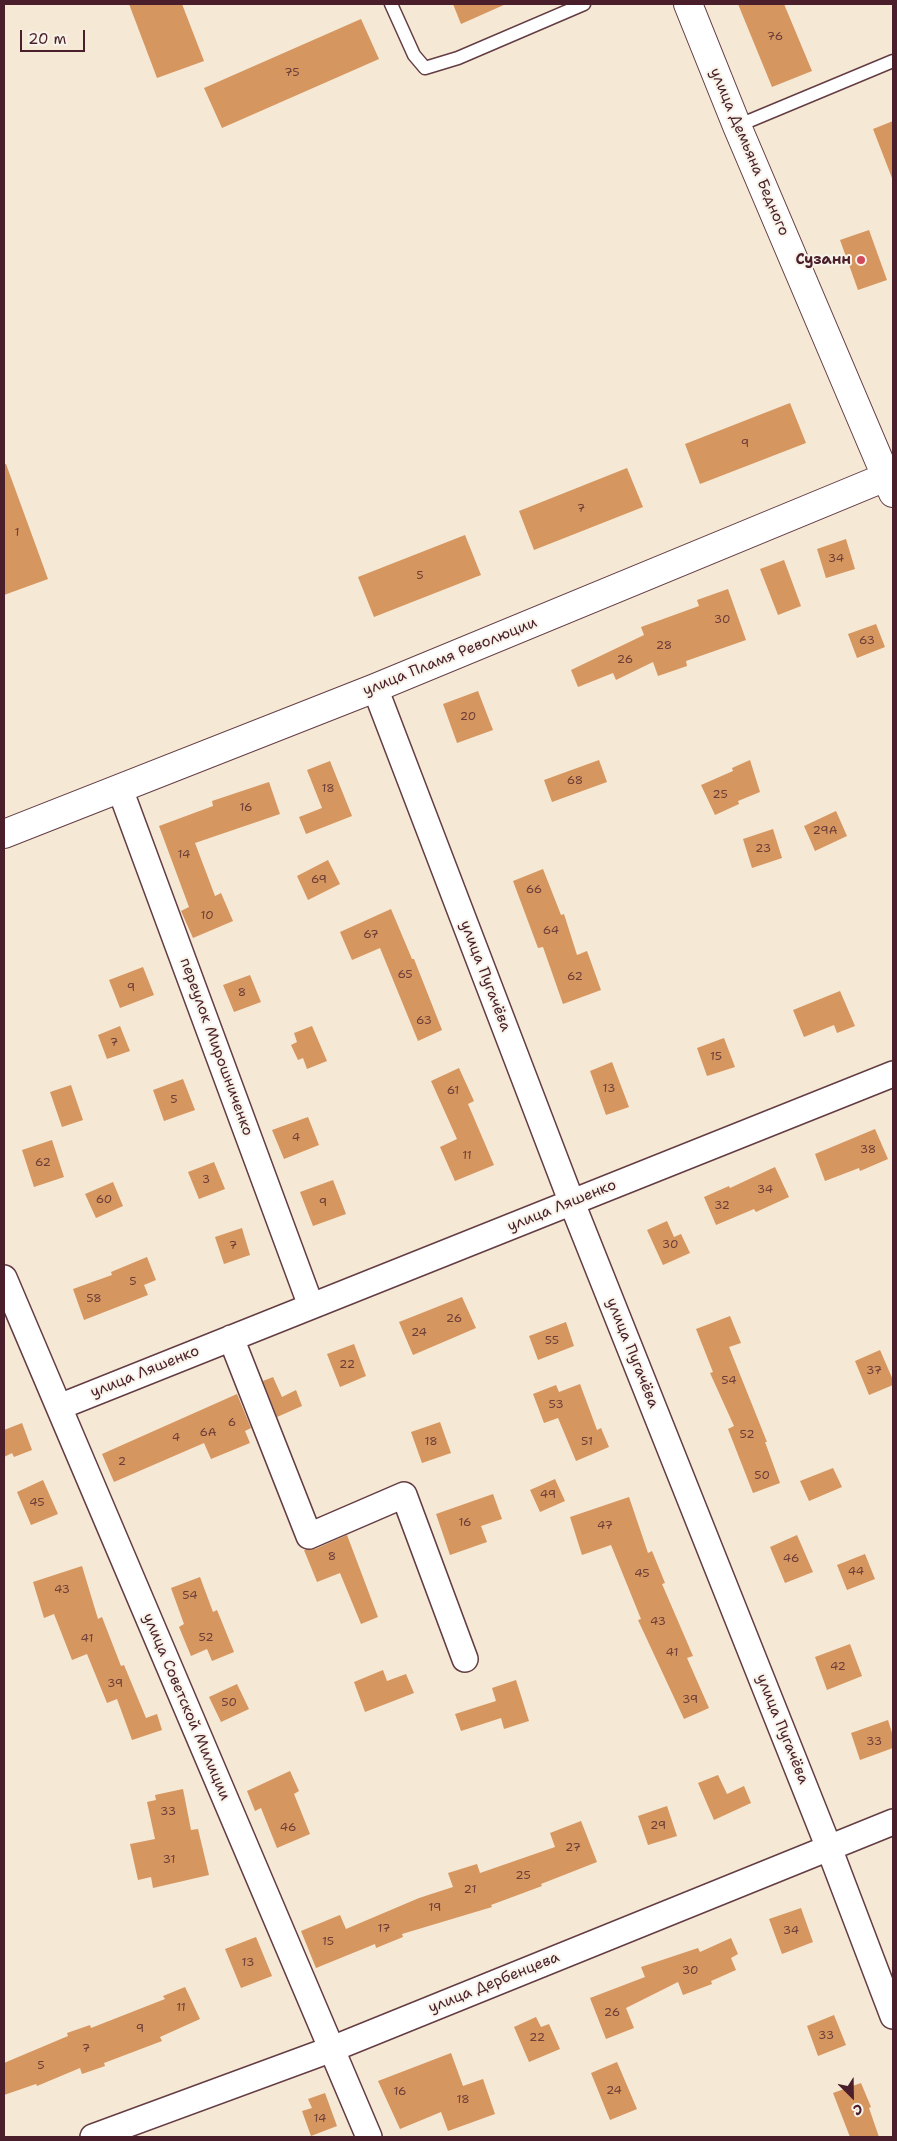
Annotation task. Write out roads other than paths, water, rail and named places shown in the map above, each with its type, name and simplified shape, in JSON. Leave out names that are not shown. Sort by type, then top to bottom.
[{"type":"street","name":"улица Демьяна Бедного","points":[[688,4],[737,126],[891,481]]},
{"type":"street","name":"улица Пламя Революции","points":[[4,834],[375,688],[891,481]]},
{"type":"street","name":"улица Пугачёва","points":[[375,688],[572,1203],[829,1848],[893,2016]]},
{"type":"street","name":"переулок Мирошниченко","points":[[120,789],[311,1306]]},
{"type":"street","name":"улица Ляшенко","points":[[58,1406],[893,1074]]},
{"type":"street","name":"улица Советской Милиции","points":[[4,1278],[369,2137]]},
{"type":"street","points":[[231,1338],[309,1536],[404,1495],[465,1658]]},
{"type":"street","name":"улица Дербенцева","points":[[93,2137],[332,2049],[893,1822]]},
{"type":"lane","points":[[391,4],[414,55],[425,68],[458,58],[584,4]]},
{"type":"lane","points":[[737,126],[893,61]]},
{"type":"place","name":"Сузанн","points":[[861,260]]}]
